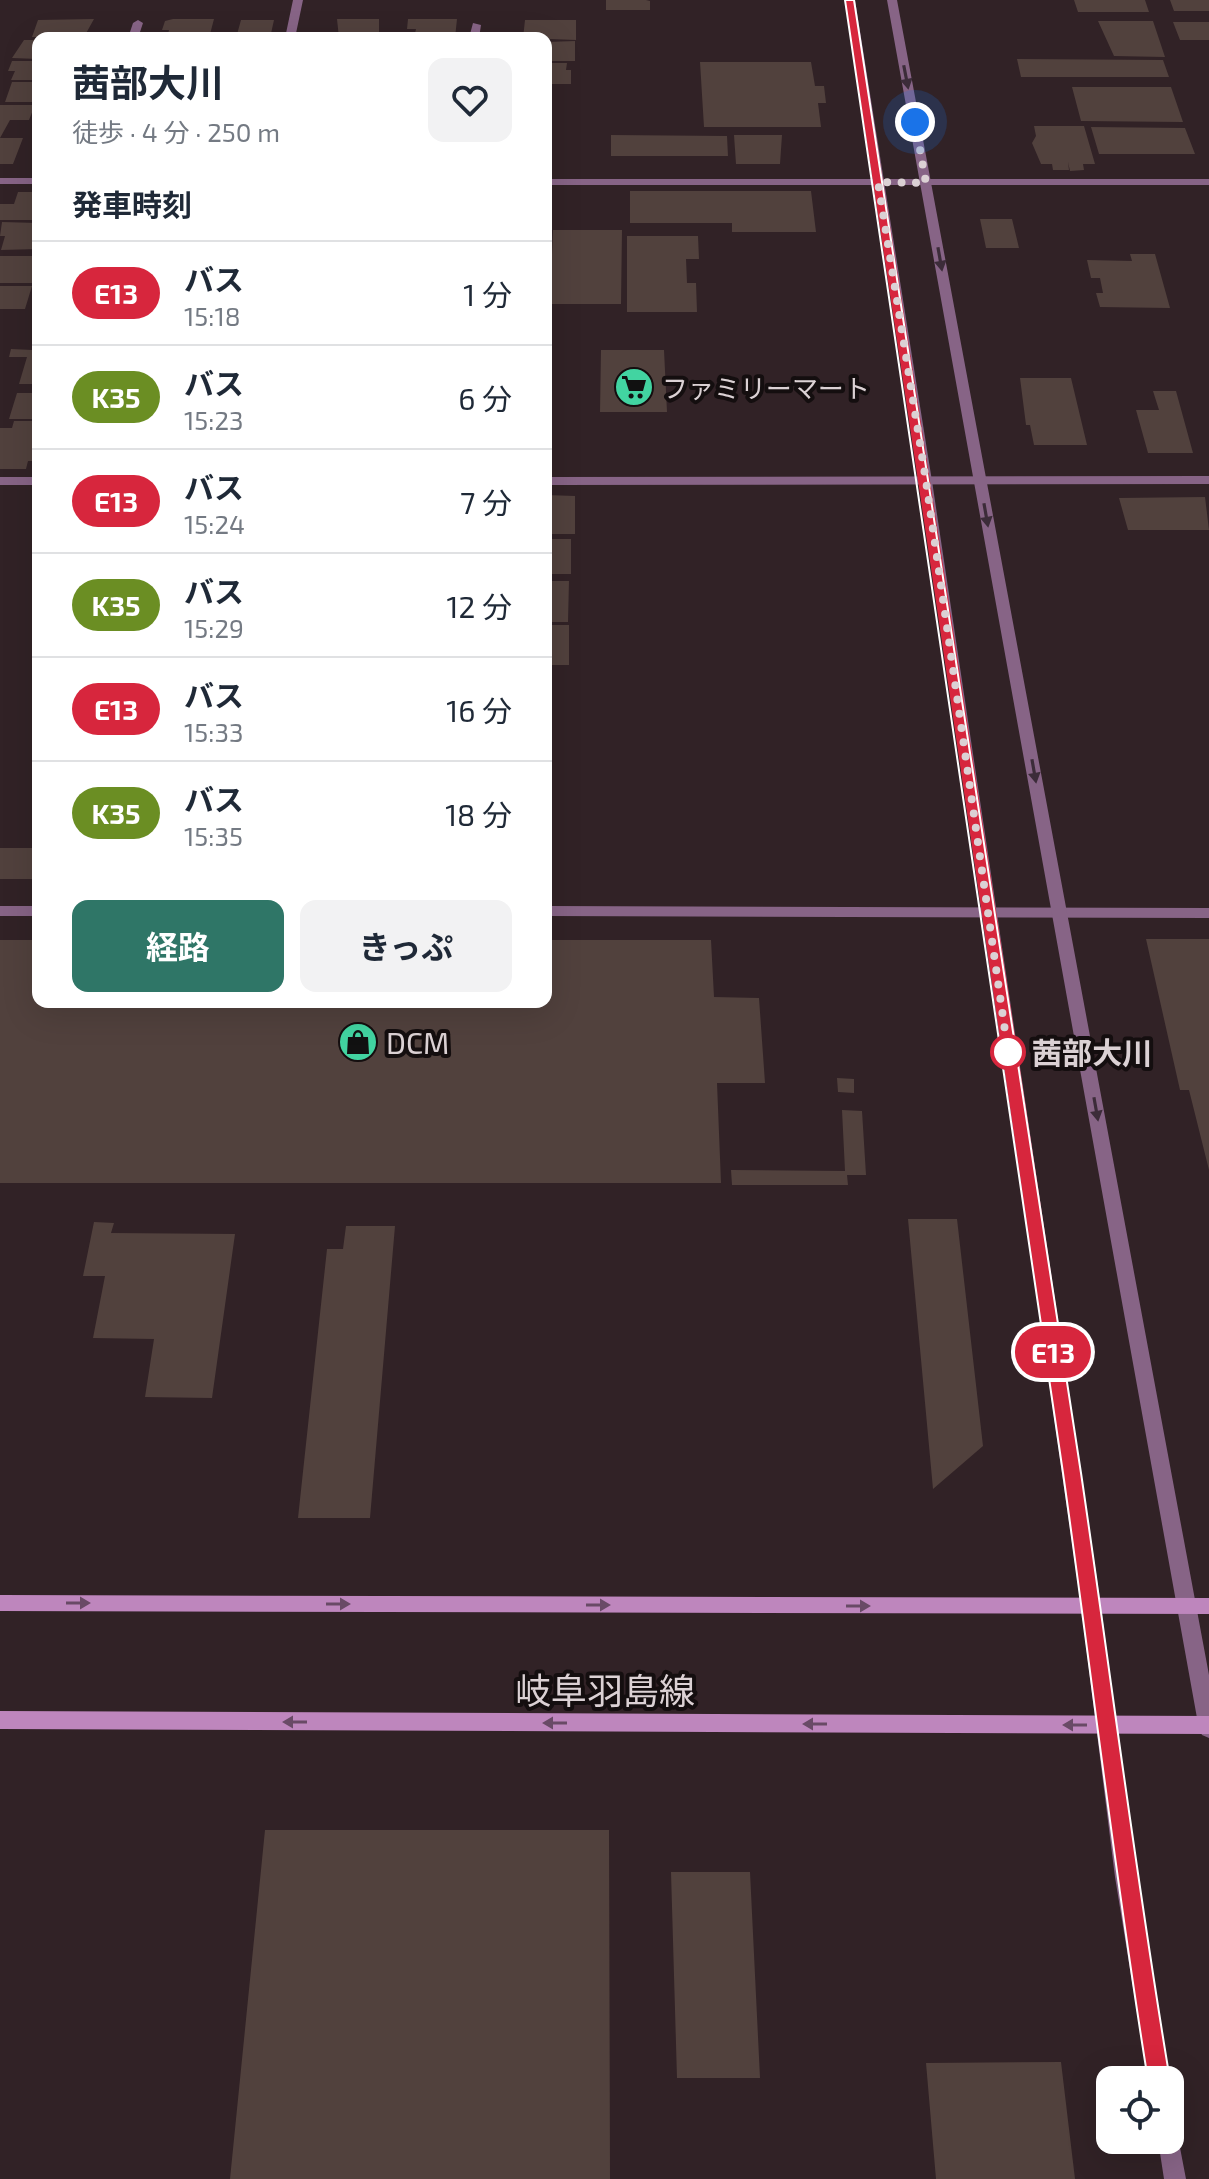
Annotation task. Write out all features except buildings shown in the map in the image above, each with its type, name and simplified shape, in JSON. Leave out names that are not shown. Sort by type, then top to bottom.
[{"type":"main road","points":[[0,1603],[1209,1606]]},
{"type":"main road","name":"岐阜羽島線","points":[[0,1720],[1209,1726]]},
{"type":"street","points":[[291,32],[298,0]]},
{"type":"street","points":[[850,0],[926,481],[1091,1606],[1125,1877],[1157,2066]]},
{"type":"street","points":[[892,0],[1209,1726]]},
{"type":"street","points":[[135,32],[138,23]]},
{"type":"street","points":[[475,32],[476,25]]},
{"type":"street","points":[[0,181],[32,181]]},
{"type":"street","points":[[552,182],[1209,182]]},
{"type":"street","points":[[552,481],[1209,480]]},
{"type":"street","points":[[0,481],[32,481]]},
{"type":"street","points":[[0,911],[32,911]]},
{"type":"street","points":[[552,911],[1209,913]]},
{"type":"street","points":[[1171,2154],[1175,2179]]},
{"type":"bus line","name":"E13","points":[[850,0],[926,481],[1091,1606],[1125,1877],[1157,2066]]},
{"type":"place","name":"ファミリーマート","points":[[634,387]]},
{"type":"place","name":"DCM","points":[[358,1042]]},
{"type":"place","name":"茜部大川","points":[[1008,1052]]},
{"type":"route","points":[[915,122],[926,183],[878,182],[926,481],[1008,1052]]}]
